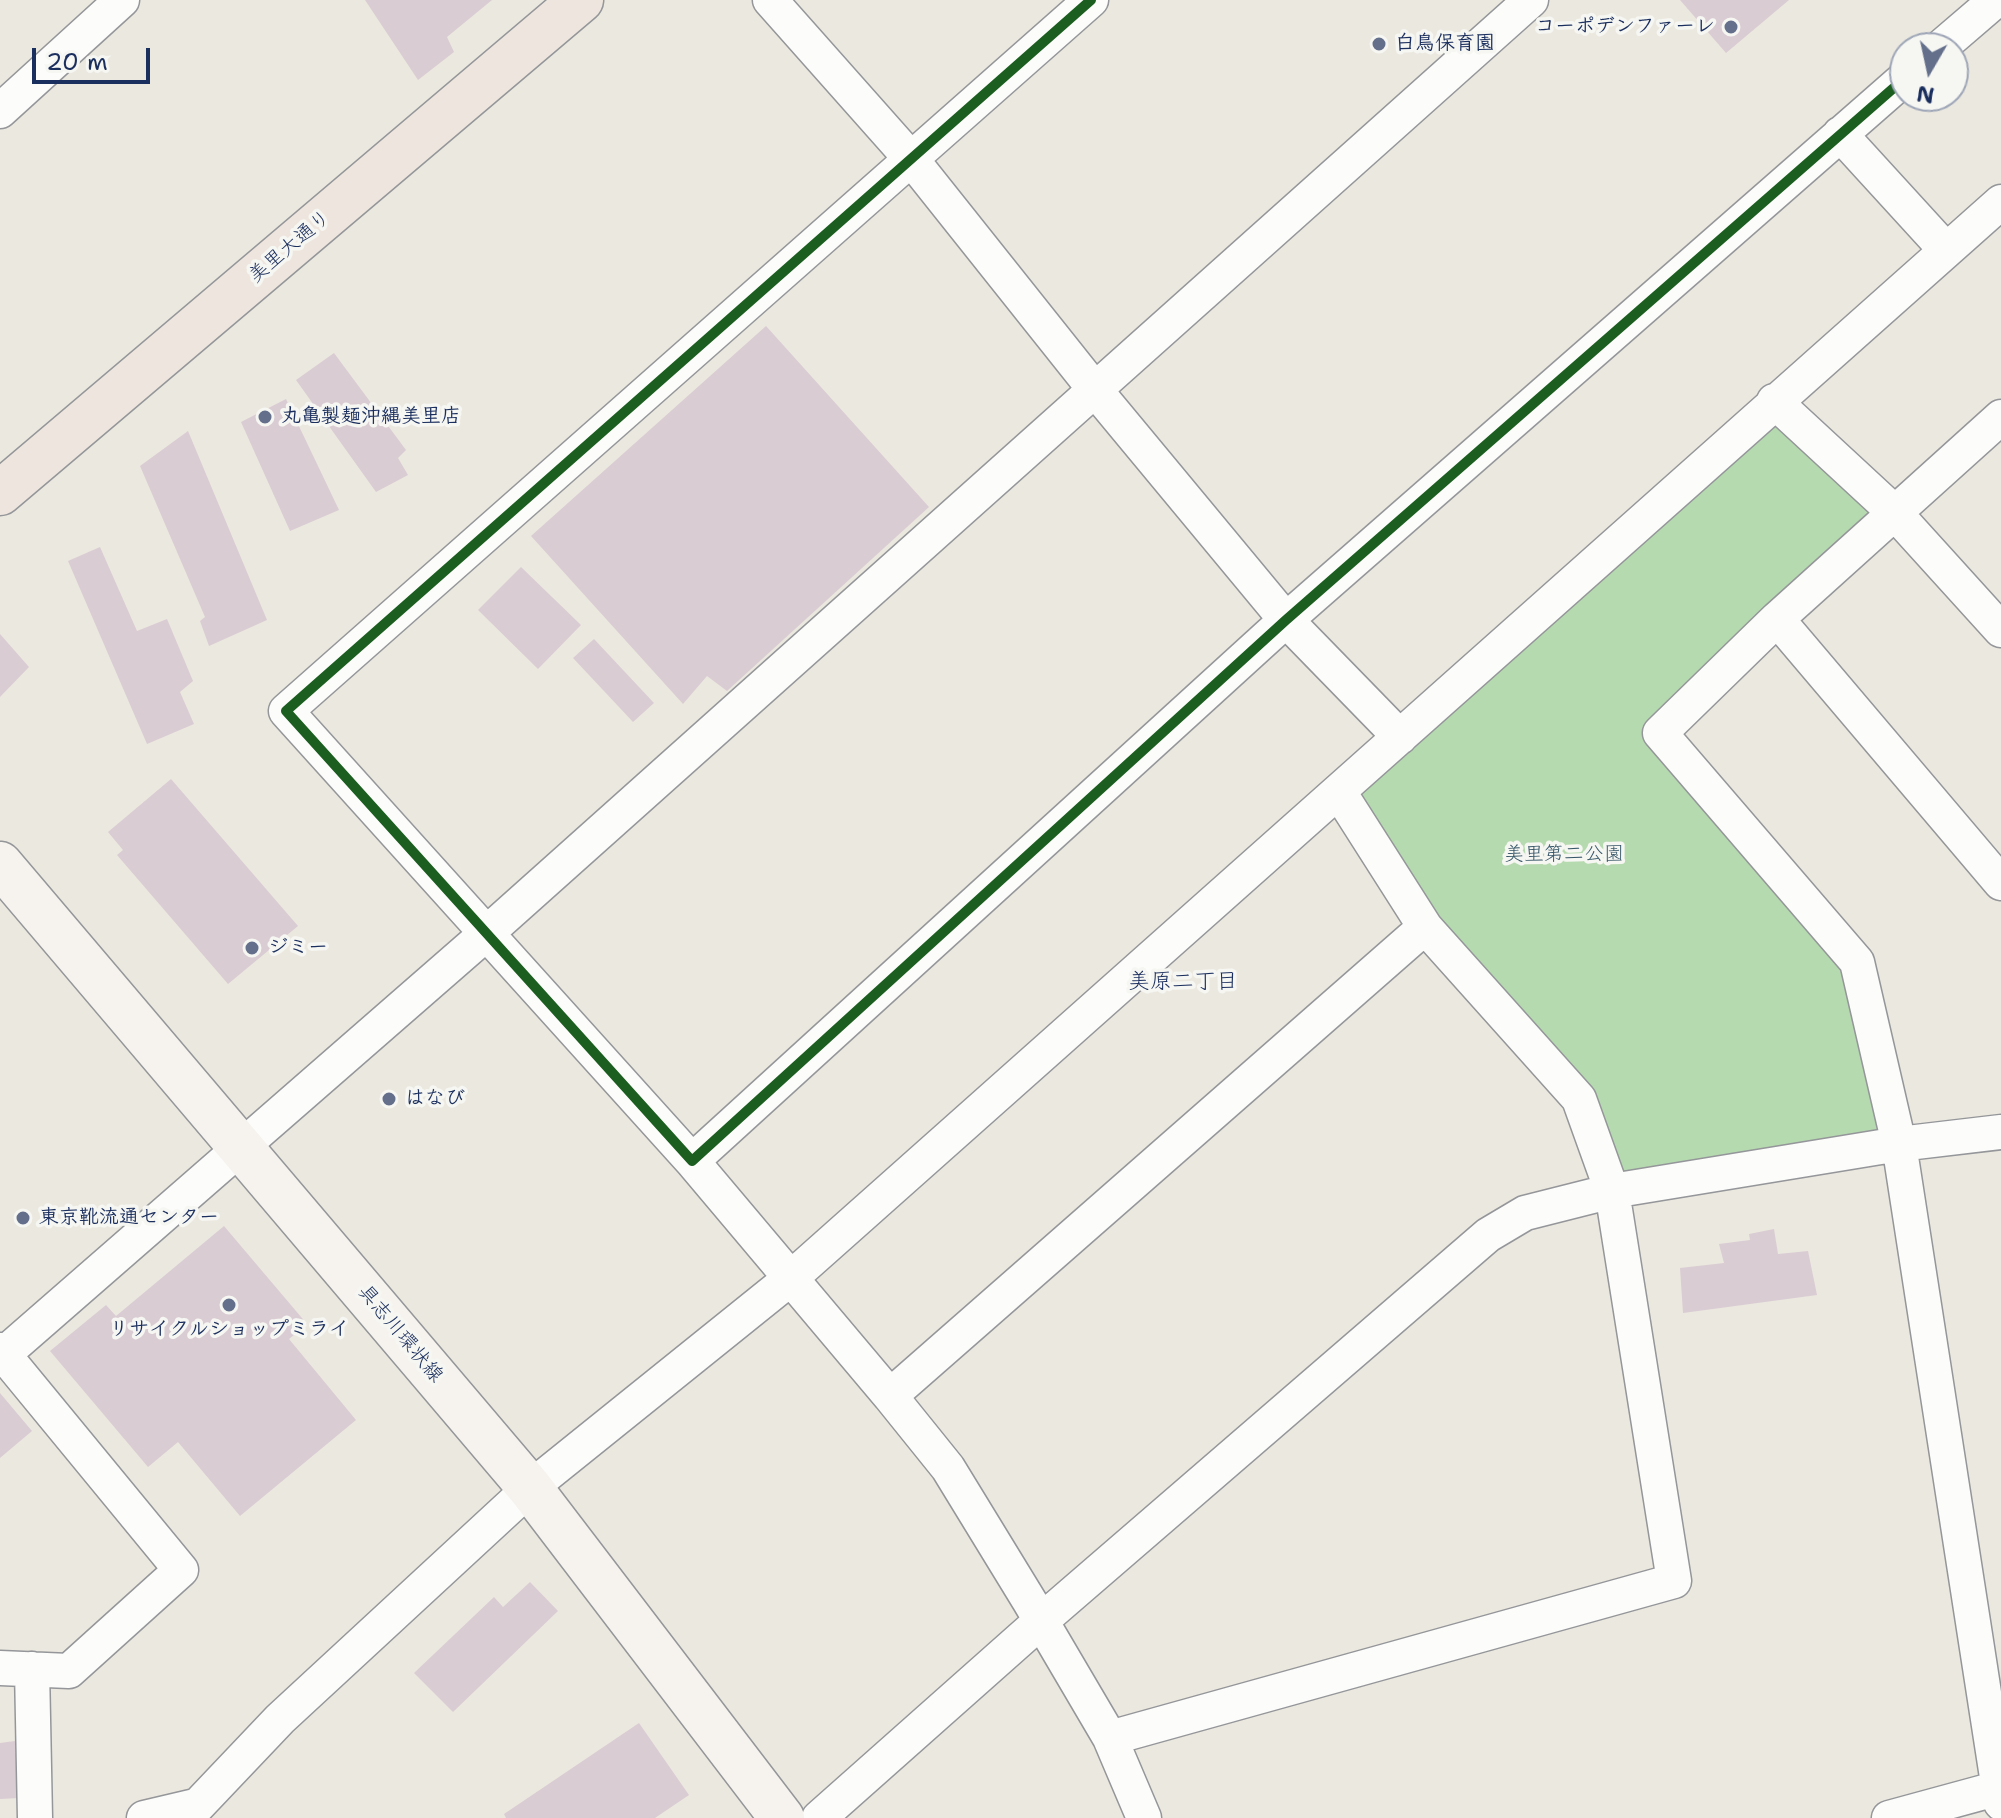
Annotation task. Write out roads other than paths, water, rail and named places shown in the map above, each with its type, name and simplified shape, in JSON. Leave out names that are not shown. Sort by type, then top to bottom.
[{"type":"main road","name":"美里大通り","points":[[0,493],[581,0]]},
{"type":"main road","name":"具志川環状線","points":[[0,864],[530,1488],[782,1818]]},
{"type":"street","points":[[0,111],[122,0]]},
{"type":"street","points":[[770,0],[912,160],[1096,391],[1286,620],[1400,737]]},
{"type":"street","points":[[1091,0],[286,711],[692,1161],[948,1468],[1110,1738],[1144,1818]]},
{"type":"street","points":[[35,1818],[16,1669],[69,1671],[181,1570],[2,1352],[488,932],[1531,0]]},
{"type":"street","points":[[1959,32],[1996,0]]},
{"type":"street","points":[[692,1161],[1286,620],[1889,92]]},
{"type":"street","points":[[1840,134],[1946,250]]},
{"type":"street","points":[[144,1818],[191,1812],[280,1719],[530,1488],[791,1278],[2001,202]]},
{"type":"street","points":[[1774,401],[1894,512],[2001,630]]},
{"type":"street","points":[[1889,1818],[2000,1795],[1899,1144],[1857,962],[1660,733],[1777,619],[2001,417]]},
{"type":"street","points":[[1777,619],[2001,883]]},
{"type":"street","points":[[1110,1738],[1674,1581],[1612,1191],[1579,1099],[1425,927],[1339,792]]},
{"type":"street","points":[[890,1396],[1425,927]]},
{"type":"street","points":[[819,1818],[1041,1621],[1488,1235],[1525,1213],[1612,1191],[1899,1144],[2001,1132]]},
{"type":"place","name":"コーポデンファーレ","points":[[1731,27]]},
{"type":"place","name":"白鳥保育園","points":[[1379,44]]},
{"type":"place","name":"丸亀製麺沖縄美里店","points":[[265,417]]},
{"type":"place","name":"ジミー","points":[[252,948]]},
{"type":"place","name":"はなび","points":[[389,1099]]},
{"type":"place","name":"東京靴流通センター","points":[[23,1218]]},
{"type":"place","name":"リサイクルショップミライ","points":[[229,1305]]},
{"type":"district","name":"美原二丁目","points":[[1183,982]]},
{"type":"park label","name":"美里第二公園","points":[[1564,855]]}]
